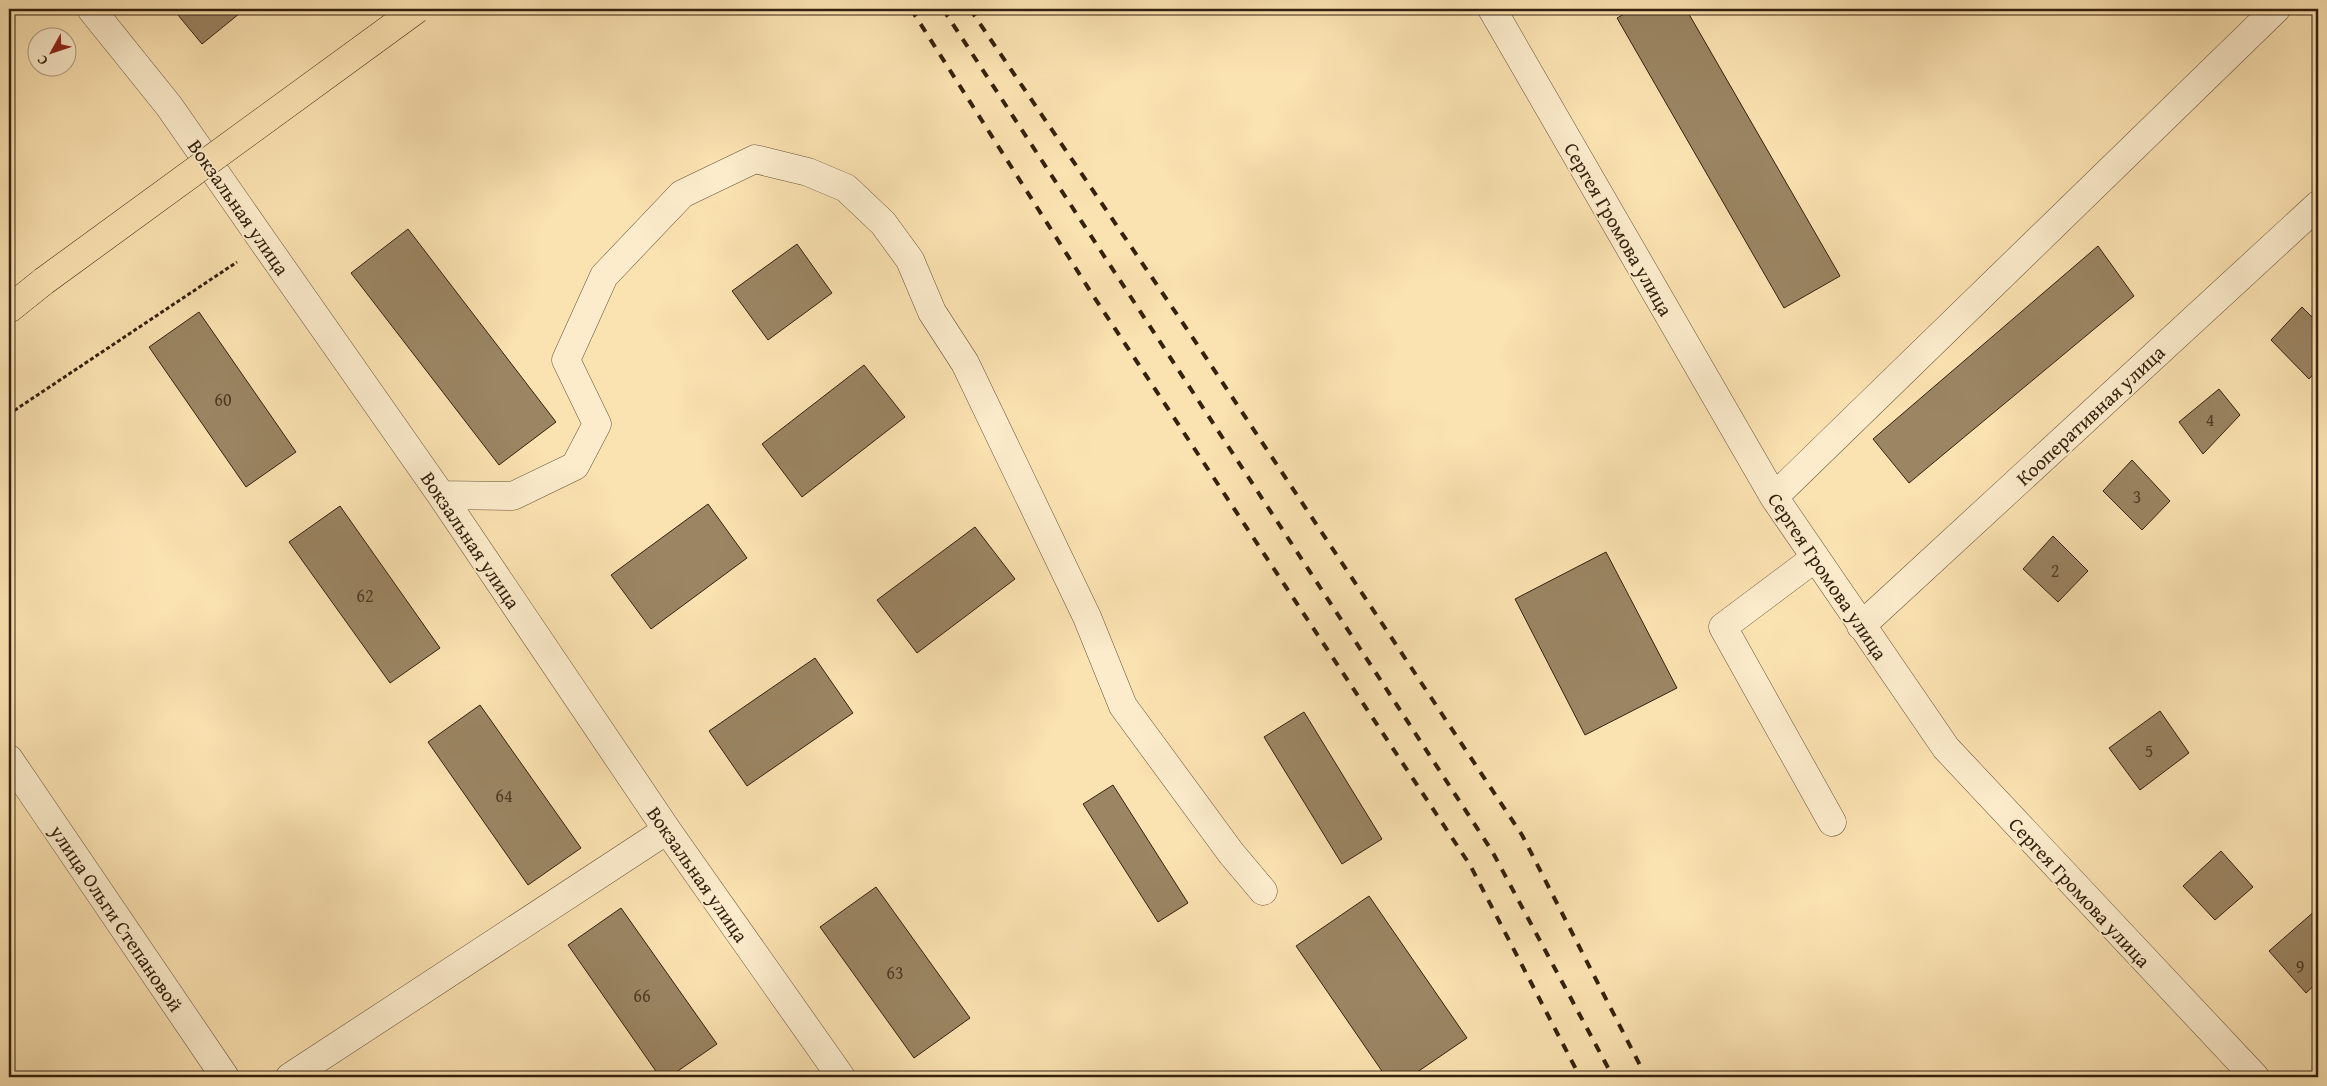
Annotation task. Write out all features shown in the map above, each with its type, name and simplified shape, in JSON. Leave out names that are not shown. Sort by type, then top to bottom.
[{"type":"main road","points":[[9,309],[44,281],[418,9]]},
{"type":"street","name":"Вокзальная улица","points":[[91,9],[168,106],[265,244],[441,495],[667,830],[841,1077]]},
{"type":"street","name":"Сергея Громова улица","points":[[1492,9],[1774,497],[1946,748],[2243,1074]]},
{"type":"street","points":[[1774,497],[2276,9]]},
{"type":"street","points":[[441,495],[513,496],[575,466],[597,424],[566,360],[604,276],[682,194],[755,159],[808,172],[846,188],[883,223],[910,260],[932,312],[965,363],[1087,617],[1123,706],[1231,853],[1263,891]]},
{"type":"street","name":"Кооперативная улица","points":[[1861,626],[2318,205]]},
{"type":"street","points":[[1815,558],[1723,627],[1832,822]]},
{"type":"street","name":"улица Ольги Степановой","points":[[9,759],[225,1077]]},
{"type":"street","points":[[290,1077],[667,830]]},
{"type":"path","points":[[9,414],[265,244]]},
{"type":"building","points":[[173,9],[245,9],[202,44]]},
{"type":"building","points":[[1633,9],[1686,9],[1840,276],[1784,308],[1617,18]]},
{"type":"building","points":[[408,229],[556,422],[499,465],[351,273]]},
{"type":"building","points":[[797,244],[832,293],[768,340],[732,291]]},
{"type":"building","points":[[2098,246],[2134,296],[1909,483],[1873,439]]},
{"type":"building","points":[[2302,307],[2318,323],[2318,369],[2309,379],[2271,340]]},
{"type":"building","points":[[199,312],[296,452],[246,487],[149,347]]},
{"type":"building","points":[[864,365],[905,417],[802,497],[762,444]]},
{"type":"building","points":[[2219,389],[2240,415],[2203,454],[2179,422]]},
{"type":"building","points":[[2132,460],[2170,501],[2142,530],[2103,491]]},
{"type":"building","points":[[708,504],[747,558],[651,629],[611,575]]},
{"type":"building","points":[[340,506],[440,648],[390,683],[289,542]]},
{"type":"building","points":[[975,527],[1015,579],[917,653],[877,600]]},
{"type":"building","points":[[2053,536],[2088,571],[2058,602],[2023,569]]},
{"type":"building","points":[[1606,552],[1677,688],[1585,735],[1515,599]]},
{"type":"building","points":[[815,658],[853,713],[747,786],[709,731]]},
{"type":"building","points":[[480,705],[581,848],[528,885],[428,742]]},
{"type":"building","points":[[2160,711],[2189,753],[2140,790],[2109,748]]},
{"type":"building","points":[[1304,712],[1382,839],[1342,864],[1264,737]]},
{"type":"building","points":[[1113,785],[1188,903],[1158,922],[1083,804]]},
{"type":"building","points":[[2221,851],[2253,887],[2215,920],[2183,886]]},
{"type":"building","points":[[876,887],[970,1018],[914,1058],[820,927]]},
{"type":"building","points":[[1369,896],[1467,1038],[1410,1077],[1386,1077],[1296,946]]},
{"type":"building","points":[[621,908],[717,1044],[669,1077],[660,1077],[568,945]]},
{"type":"building","points":[[2316,910],[2318,913],[2318,982],[2306,993],[2269,951]]},
{"type":"railway","points":[[911,9],[1094,297],[1470,865],[1580,1077]]},
{"type":"railway","points":[[943,9],[1492,851],[1613,1077]]},
{"type":"railway","points":[[970,9],[1199,347],[1522,835],[1646,1077]]}]
